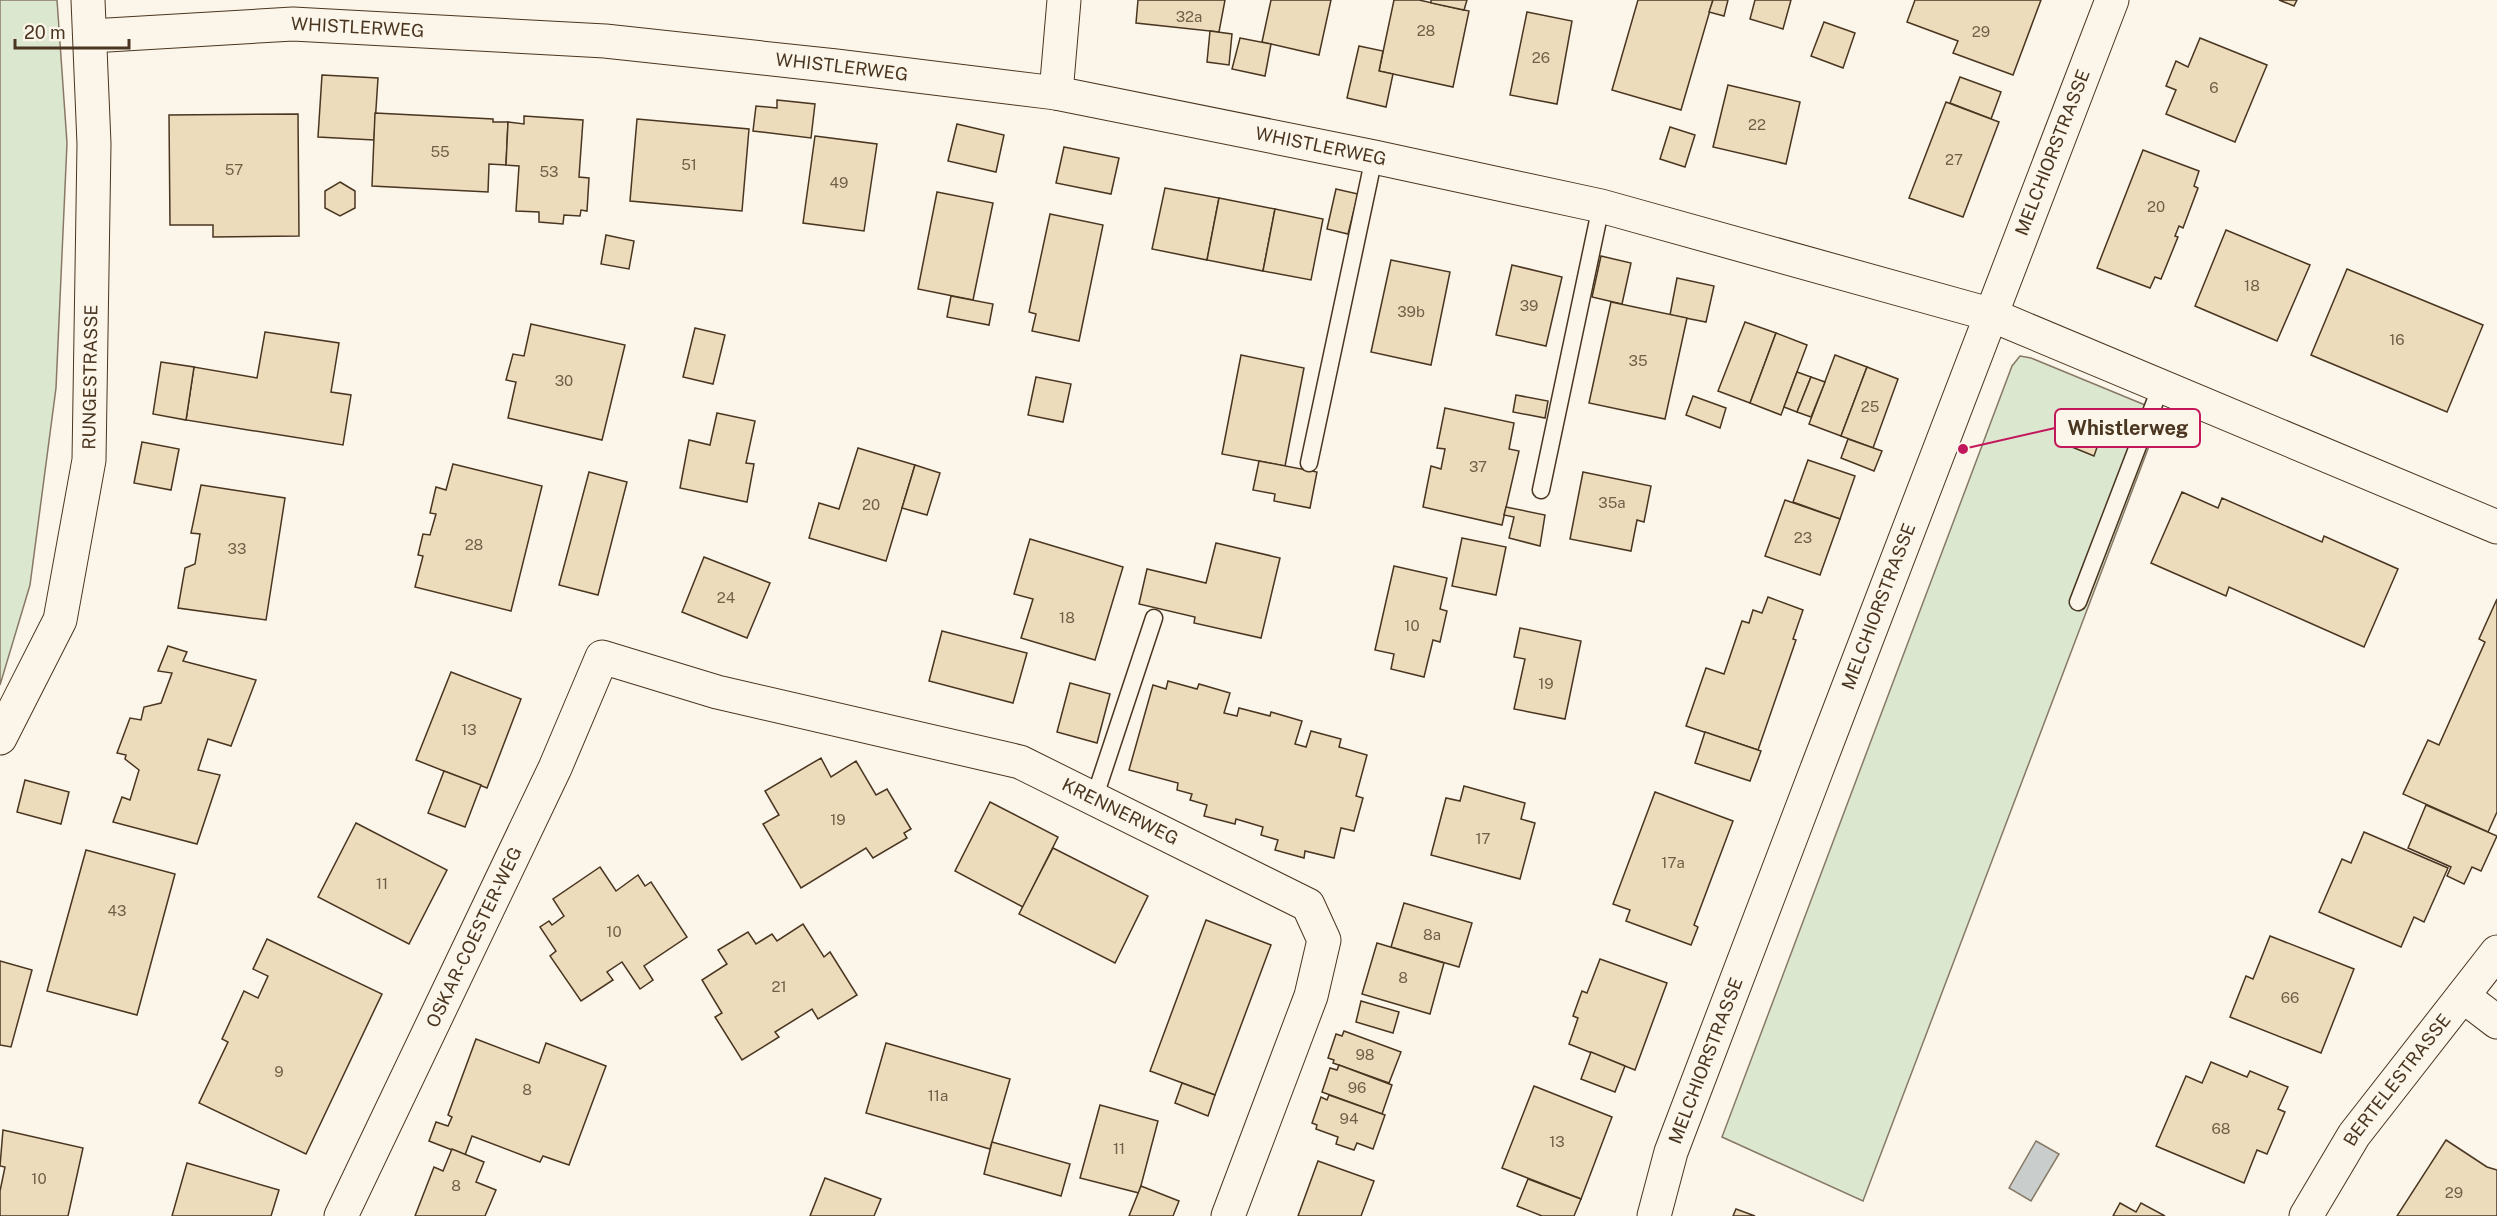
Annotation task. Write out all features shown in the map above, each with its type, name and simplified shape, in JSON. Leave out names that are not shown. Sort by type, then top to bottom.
[{"type":"street","name":"RUNGESTRASSE","points":[[0,738],[60,621],[88,460],[94,144],[88,0]]},
{"type":"street","points":[[1056,93],[1064,0]]},
{"type":"street","name":"MELCHIORSTRASSE","points":[[1654,1216],[1671,1152],[1989,314],[2112,0]]},
{"type":"street","name":"WHISTLERWEG","points":[[91,36],[293,24],[605,41],[1056,93],[1374,157],[1601,206],[1989,314],[2497,527]]},
{"type":"street","name":"KRENNERWEG","points":[[602,657],[717,692],[1020,762],[1308,905],[1324,940],[1311,996],[1228,1216]]},
{"type":"street","name":"OSKAR-COESTER-WEG","points":[[341,1216],[555,768],[602,657]]},
{"type":"street","name":"BERTELESTRASSE","points":[[2306,1216],[2354,1135],[2497,952]]},
{"type":"street","points":[[2463,996],[2497,1022]]},
{"type":"lane","points":[[1309,463],[1374,157]]},
{"type":"lane","points":[[1541,490],[1601,206]]},
{"type":"lane","points":[[2078,602],[2161,386]]},
{"type":"lane","points":[[1094,799],[1154,618]]},
{"type":"green space","points":[[0,0],[57,0],[67,143],[56,388],[30,585],[0,685]]},
{"type":"green space","points":[[2020,356],[2031,358],[2162,412],[1863,1201],[1722,1137],[2012,366]]},
{"type":"shaded area","points":[[2036,1141],[2059,1154],[2031,1201],[2009,1188]]},
{"type":"building","points":[[1138,0],[1225,0],[1219,32],[1136,23]]},
{"type":"building","points":[[1271,0],[1331,0],[1319,55],[1262,42]]},
{"type":"building","points":[[1394,0],[1419,0],[1469,11],[1453,87],[1379,71]]},
{"type":"building","points":[[1431,0],[1467,0],[1464,10],[1431,3]]},
{"type":"building","points":[[1638,0],[1713,0],[1681,110],[1612,90]]},
{"type":"building","points":[[1713,0],[1728,0],[1724,16],[1709,12]]},
{"type":"building","points":[[1755,0],[1791,0],[1783,29],[1750,19]]},
{"type":"building","points":[[1915,0],[2041,0],[2013,75],[1953,53],[1958,41],[1907,22]]},
{"type":"building","points":[[2279,0],[2297,0],[2294,6]]},
{"type":"building","points":[[1527,12],[1572,21],[1557,104],[1510,95]]},
{"type":"building","points":[[1824,22],[1855,33],[1843,68],[1811,56]]},
{"type":"building","points":[[1210,31],[1232,34],[1229,65],[1207,62]]},
{"type":"building","points":[[1240,38],[1271,44],[1265,76],[1232,69]]},
{"type":"building","points":[[2200,38],[2267,65],[2235,142],[2166,114],[2176,90],[2166,86],[2176,61],[2188,67]]},
{"type":"building","points":[[1359,46],[1383,51],[1379,71],[1393,74],[1386,107],[1347,98]]},
{"type":"building","points":[[322,75],[378,78],[374,140],[318,137]]},
{"type":"building","points":[[1960,77],[2001,92],[1991,119],[1950,103]]},
{"type":"building","points":[[1728,85],[1800,102],[1786,164],[1713,147]]},
{"type":"building","points":[[777,100],[815,104],[811,138],[753,131],[756,106],[777,108]]},
{"type":"building","points":[[1946,102],[1999,122],[1963,217],[1909,198]]},
{"type":"building","points":[[375,113],[493,119],[493,122],[508,122],[506,165],[489,164],[488,192],[372,186]]},
{"type":"building","points":[[298,114],[299,236],[213,237],[213,225],[170,225],[169,115]]},
{"type":"building","points":[[524,116],[583,120],[579,177],[589,178],[587,211],[581,210],[580,216],[564,215],[563,224],[539,222],[539,212],[516,211],[519,166],[506,165],[508,122],[524,124]]},
{"type":"building","points":[[637,119],[749,129],[742,211],[630,201]]},
{"type":"building","points":[[957,124],[1004,135],[996,172],[948,161]]},
{"type":"building","points":[[1670,127],[1695,135],[1685,167],[1660,159]]},
{"type":"building","points":[[815,136],[877,144],[864,231],[803,223]]},
{"type":"building","points":[[1064,147],[1119,158],[1111,194],[1056,183]]},
{"type":"building","points":[[2143,150],[2199,171],[2194,186],[2198,188],[2183,228],[2179,226],[2175,236],[2178,237],[2161,279],[2155,277],[2150,288],[2097,268]]},
{"type":"building","points":[[340,182],[355,191],[355,208],[340,216],[325,208],[325,191]]},
{"type":"building","points":[[1165,188],[1219,198],[1207,260],[1152,249]]},
{"type":"building","points":[[1336,189],[1358,194],[1348,234],[1327,229]]},
{"type":"building","points":[[937,192],[993,203],[973,300],[918,289]]},
{"type":"building","points":[[1219,198],[1275,209],[1263,271],[1207,260]]},
{"type":"building","points":[[1275,209],[1323,219],[1311,280],[1263,271]]},
{"type":"building","points":[[1050,214],[1103,225],[1079,341],[1032,331],[1036,314],[1029,312]]},
{"type":"building","points":[[2226,230],[2310,265],[2277,341],[2195,306]]},
{"type":"building","points":[[606,235],[634,241],[629,269],[601,264]]},
{"type":"building","points":[[1601,256],[1631,263],[1622,304],[1592,297]]},
{"type":"building","points":[[1391,260],[1450,272],[1431,365],[1371,352]]},
{"type":"building","points":[[1512,265],[1562,277],[1546,346],[1496,335]]},
{"type":"building","points":[[2347,269],[2483,325],[2447,412],[2311,355]]},
{"type":"building","points":[[1677,278],[1714,286],[1706,322],[1670,315]]},
{"type":"building","points":[[951,296],[993,304],[989,325],[947,317]]},
{"type":"building","points":[[1611,302],[1687,318],[1665,419],[1589,403]]},
{"type":"building","points":[[1745,322],[1776,333],[1750,403],[1718,391]]},
{"type":"building","points":[[531,324],[625,345],[602,440],[508,418],[516,382],[506,380],[513,354],[524,356]]},
{"type":"building","points":[[695,328],[725,335],[713,384],[683,377]]},
{"type":"building","points":[[265,332],[339,343],[331,392],[351,395],[343,445],[186,420],[194,367],[257,378]]},
{"type":"building","points":[[1776,333],[1807,345],[1781,415],[1750,403]]},
{"type":"building","points":[[1241,355],[1304,368],[1285,466],[1222,454]]},
{"type":"building","points":[[1835,355],[1867,367],[1841,436],[1809,424]]},
{"type":"building","points":[[161,362],[194,367],[186,420],[153,414]]},
{"type":"building","points":[[1867,367],[1898,379],[1873,448],[1841,436]]},
{"type":"building","points":[[1797,372],[1811,377],[1797,412],[1784,407]]},
{"type":"building","points":[[1036,377],[1071,384],[1063,422],[1028,415]]},
{"type":"building","points":[[1811,377],[1825,382],[1811,417],[1797,412]]},
{"type":"building","points":[[1516,395],[1548,401],[1545,418],[1513,412]]},
{"type":"building","points":[[1693,396],[1726,408],[1720,428],[1686,415]]},
{"type":"building","points":[[1445,408],[1514,423],[1509,449],[1519,451],[1502,525],[1423,507],[1431,466],[1441,469],[1445,449],[1437,448]]},
{"type":"building","points":[[717,413],[755,421],[746,463],[754,464],[747,502],[680,488],[689,440],[710,445]]},
{"type":"building","points":[[2079,428],[2101,436],[2094,456],[2072,447]]},
{"type":"building","points":[[1848,439],[1882,451],[1874,471],[1841,458]]},
{"type":"building","points":[[142,442],[179,449],[171,490],[134,483]]},
{"type":"building","points":[[858,448],[915,465],[886,561],[809,538],[819,503],[839,509]]},
{"type":"building","points":[[1808,460],[1855,476],[1840,519],[1793,502]]},
{"type":"building","points":[[1259,461],[1317,472],[1310,508],[1274,501],[1275,494],[1253,490]]},
{"type":"building","points":[[453,464],[542,486],[511,611],[415,587],[423,556],[418,555],[423,534],[430,535],[436,514],[430,513],[436,487],[446,490]]},
{"type":"building","points":[[915,465],[940,473],[927,515],[902,508]]},
{"type":"building","points":[[589,472],[627,482],[598,595],[559,585]]},
{"type":"building","points":[[1583,472],[1651,486],[1644,522],[1637,520],[1631,551],[1570,539]]},
{"type":"building","points":[[201,485],[285,498],[266,620],[178,608],[185,568],[195,564],[200,534],[191,533]]},
{"type":"building","points":[[2182,492],[2218,508],[2222,498],[2322,542],[2324,536],[2398,569],[2364,647],[2229,587],[2226,596],[2151,563]]},
{"type":"building","points":[[1785,500],[1840,519],[1820,575],[1765,556]]},
{"type":"building","points":[[1506,507],[1545,515],[1540,546],[1509,538],[1514,517],[1504,515]]},
{"type":"building","points":[[1462,538],[1506,547],[1496,595],[1452,586]]},
{"type":"building","points":[[1030,539],[1123,567],[1095,660],[1021,638],[1033,599],[1014,594]]},
{"type":"building","points":[[1216,543],[1280,558],[1261,638],[1194,623],[1195,617],[1139,604],[1147,569],[1206,583]]},
{"type":"building","points":[[704,557],[770,583],[747,638],[682,612]]},
{"type":"building","points":[[1394,566],[1447,578],[1440,609],[1447,611],[1440,642],[1433,640],[1424,677],[1391,669],[1394,654],[1375,650]]},
{"type":"building","points":[[1768,597],[1803,610],[1793,639],[1796,640],[1758,750],[1686,726],[1706,668],[1724,674],[1742,621],[1749,623],[1753,610],[1762,613]]},
{"type":"building","points":[[2497,599],[2497,812],[2488,832],[2403,794],[2428,740],[2439,745],[2485,642],[2479,639]]},
{"type":"building","points":[[1520,628],[1581,641],[1565,719],[1514,709],[1525,659],[1514,657]]},
{"type":"building","points":[[942,631],[1027,653],[1013,703],[929,681]]},
{"type":"building","points":[[168,646],[187,652],[183,661],[256,680],[231,746],[208,739],[198,770],[220,775],[197,844],[113,822],[122,797],[130,800],[139,770],[125,759],[126,755],[117,753],[130,718],[141,720],[144,707],[161,703],[172,673],[158,671]]},
{"type":"building","points":[[451,672],[521,699],[487,788],[416,760]]},
{"type":"building","points":[[1168,681],[1197,689],[1199,684],[1230,693],[1224,713],[1237,716],[1239,708],[1270,716],[1271,712],[1302,721],[1295,744],[1306,747],[1311,731],[1341,739],[1339,747],[1367,755],[1356,796],[1363,798],[1354,831],[1341,828],[1334,858],[1305,851],[1304,858],[1275,850],[1278,840],[1261,835],[1263,827],[1236,819],[1235,824],[1204,816],[1207,805],[1190,800],[1192,794],[1177,790],[1178,783],[1129,770],[1153,685],[1166,689]]},
{"type":"building","points":[[1070,683],[1110,694],[1097,743],[1057,732]]},
{"type":"building","points":[[1705,732],[1761,751],[1750,781],[1695,763]]},
{"type":"building","points":[[821,758],[831,777],[856,761],[876,795],[887,789],[911,829],[904,833],[907,838],[873,858],[866,848],[801,888],[763,824],[779,815],[765,791]]},
{"type":"building","points":[[444,771],[481,785],[465,827],[428,813]]},
{"type":"building","points":[[25,780],[69,792],[61,824],[17,812]]},
{"type":"building","points":[[1464,786],[1525,803],[1521,819],[1535,823],[1520,879],[1431,855],[1446,798],[1460,801]]},
{"type":"building","points":[[1655,792],[1733,821],[1694,925],[1698,927],[1691,945],[1626,921],[1630,910],[1613,904]]},
{"type":"building","points":[[990,802],[1058,837],[1023,907],[955,871]]},
{"type":"building","points":[[2426,805],[2497,836],[2481,871],[2472,867],[2464,884],[2447,876],[2451,867],[2408,848]]},
{"type":"building","points":[[356,823],[447,870],[409,944],[318,897]]},
{"type":"building","points":[[2364,832],[2448,868],[2424,922],[2414,917],[2401,947],[2319,912],[2342,859],[2351,863]]},
{"type":"building","points":[[1053,848],[1148,896],[1115,963],[1019,914]]},
{"type":"building","points":[[86,850],[175,874],[137,1015],[47,991]]},
{"type":"building","points":[[600,867],[616,891],[638,875],[645,886],[651,882],[687,937],[644,966],[653,980],[640,989],[622,962],[607,972],[613,980],[581,1001],[550,956],[556,951],[540,927],[549,921],[552,925],[564,916],[553,899]]},
{"type":"building","points":[[1404,903],[1472,923],[1459,967],[1391,947]]},
{"type":"building","points":[[1206,920],[1271,945],[1215,1095],[1150,1071]]},
{"type":"building","points":[[803,924],[824,957],[830,952],[857,995],[818,1019],[812,1009],[775,1032],[779,1037],[742,1060],[715,1017],[722,1013],[702,980],[727,964],[718,950],[748,932],[756,944],[772,934],[777,941]]},
{"type":"building","points":[[2270,936],[2354,969],[2321,1053],[2230,1017],[2246,976],[2253,979]]},
{"type":"building","points":[[267,939],[382,994],[306,1154],[199,1103],[228,1042],[222,1039],[244,991],[258,998],[268,976],[253,969]]},
{"type":"building","points":[[1377,943],[1444,963],[1430,1014],[1362,994]]},
{"type":"building","points":[[1600,959],[1667,983],[1635,1070],[1569,1044],[1578,1018],[1573,1016],[1582,991],[1587,993]]},
{"type":"building","points":[[0,961],[32,970],[11,1047],[0,1045]]},
{"type":"building","points":[[1361,1001],[1399,1012],[1393,1033],[1356,1022]]},
{"type":"building","points":[[1344,1031],[1401,1052],[1389,1083],[1333,1063],[1334,1060],[1328,1058],[1336,1034],[1342,1036]]},
{"type":"building","points":[[476,1039],[539,1063],[546,1043],[606,1066],[569,1165],[543,1156],[540,1162],[472,1136],[465,1155],[429,1141],[436,1122],[448,1126],[452,1117],[448,1115]]},
{"type":"building","points":[[886,1043],[1010,1079],[990,1149],[866,1113]]},
{"type":"building","points":[[1591,1052],[1625,1066],[1615,1092],[1581,1079]]},
{"type":"building","points":[[2211,1062],[2247,1077],[2250,1071],[2288,1087],[2278,1109],[2285,1112],[2267,1154],[2257,1150],[2244,1183],[2156,1146],[2186,1076],[2202,1083]]},
{"type":"building","points":[[1339,1065],[1392,1085],[1382,1114],[1322,1092],[1330,1068],[1337,1070]]},
{"type":"building","points":[[1182,1083],[1215,1095],[1208,1116],[1175,1103]]},
{"type":"building","points":[[1534,1086],[1612,1117],[1581,1199],[1502,1168]]},
{"type":"building","points":[[1329,1095],[1385,1115],[1373,1149],[1357,1143],[1354,1150],[1336,1144],[1338,1137],[1316,1129],[1317,1125],[1312,1123],[1321,1097],[1327,1100]]},
{"type":"building","points":[[1100,1105],[1158,1121],[1139,1193],[1080,1178]]},
{"type":"building","points":[[3,1130],[83,1148],[68,1216],[0,1216],[0,1191],[5,1167],[0,1166]]},
{"type":"building","points":[[2446,1140],[2487,1167],[2497,1170],[2497,1216],[2397,1216]]},
{"type":"building","points":[[992,1142],[1070,1164],[1061,1196],[984,1174]]},
{"type":"building","points":[[452,1149],[484,1162],[476,1182],[496,1190],[485,1216],[415,1216],[434,1167],[443,1171]]},
{"type":"building","points":[[1318,1161],[1374,1181],[1361,1216],[1298,1216]]},
{"type":"building","points":[[187,1163],[279,1190],[271,1216],[172,1216]]},
{"type":"building","points":[[825,1178],[881,1199],[874,1216],[810,1216]]},
{"type":"building","points":[[1528,1179],[1581,1199],[1574,1216],[1542,1216],[1517,1206]]},
{"type":"building","points":[[1141,1186],[1179,1201],[1173,1216],[1129,1216]]},
{"type":"building","points":[[2120,1203],[2136,1212],[2141,1203],[2165,1216],[2113,1216]]},
{"type":"building","points":[[1736,1209],[1755,1216],[1733,1216]]},
{"type":"place","name":"Whistlerweg","points":[[1963,449]]}]
